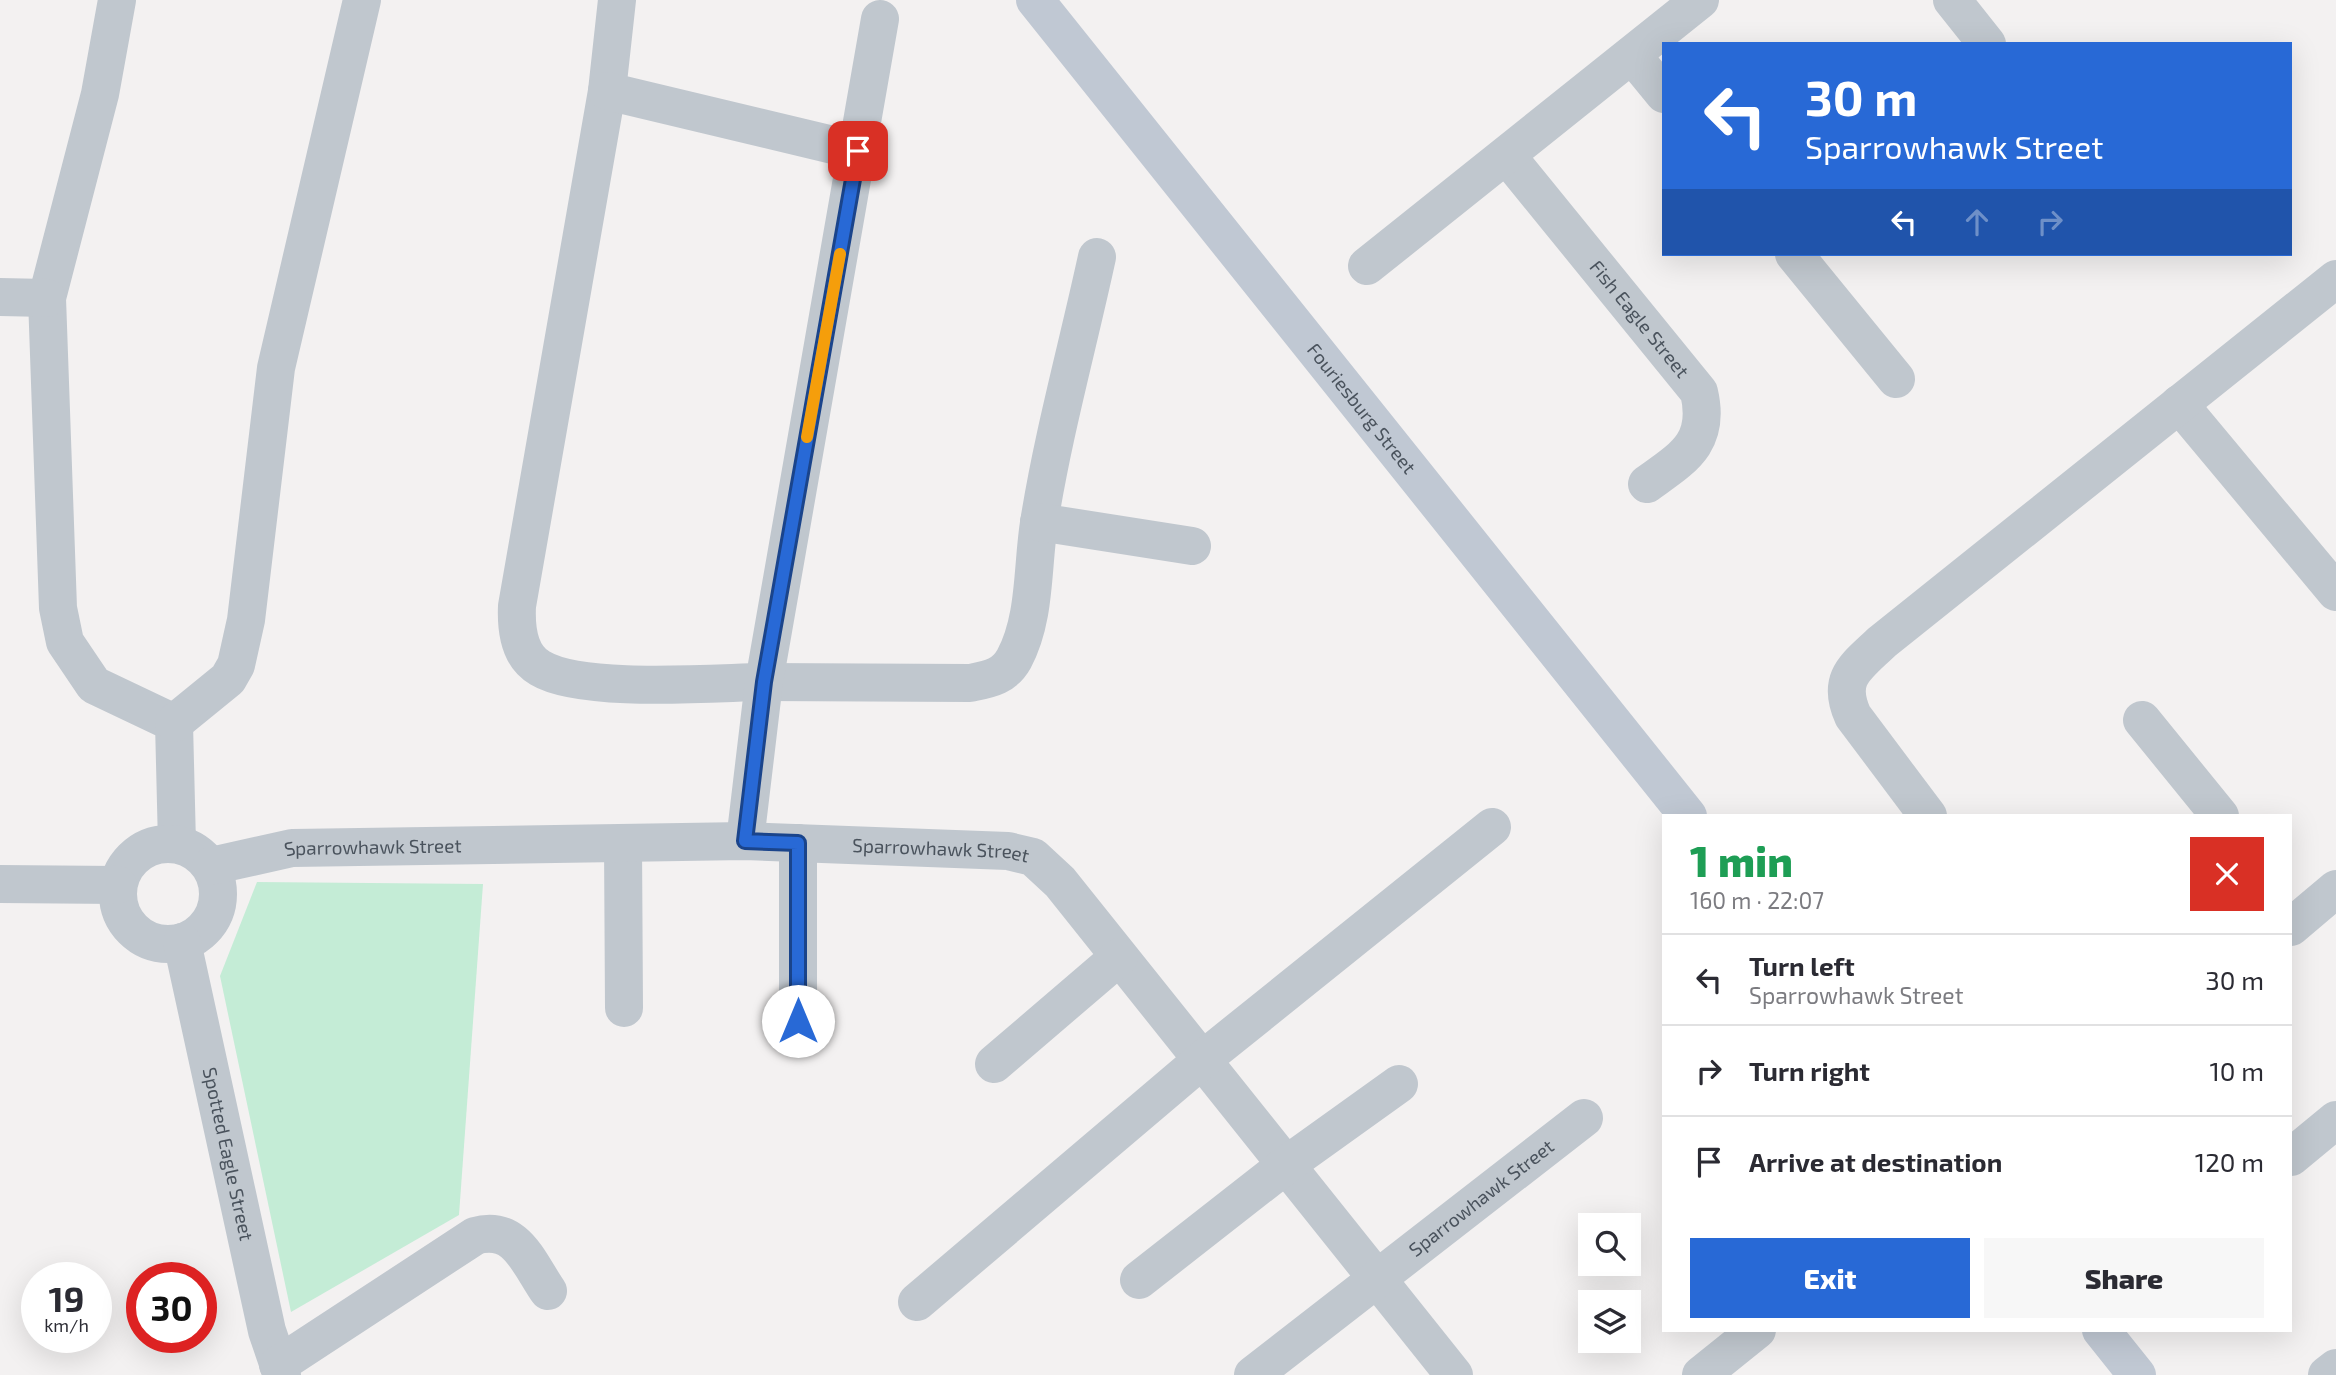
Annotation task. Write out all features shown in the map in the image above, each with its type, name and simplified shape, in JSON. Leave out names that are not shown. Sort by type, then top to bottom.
[{"type":"street","points":[[117,0],[100,94],[47,298],[58,608],[65,642],[94,685],[174,723]]},
{"type":"street","points":[[174,723],[228,679],[236,665],[246,620],[276,368],[362,0]]},
{"type":"street","points":[[617,0],[607,91],[521,572],[518,632],[531,661],[542,670],[613,684],[970,683],[995,678],[1012,662],[1024,635],[1039,522],[1097,257]]},
{"type":"street","name":"Fouriesburg Street","points":[[1035,0],[1687,814]]},
{"type":"street","points":[[1367,266],[1632,55],[1677,34],[1700,0]]},
{"type":"street","points":[[1952,0],[1985,42]]},
{"type":"street","points":[[745,841],[764,682],[880,19]]},
{"type":"street","points":[[1632,55],[1662,92]]},
{"type":"street","points":[[607,91],[858,151]]},
{"type":"street","name":"Fish Eagle Street","points":[[1507,156],[1699,392],[1702,407],[1700,426],[1688,454],[1647,484]]},
{"type":"street","points":[[1796,256],[1896,379]]},
{"type":"street","points":[[1926,814],[1853,716],[1846,701],[1846,687],[1851,674],[1882,642],[2336,279]]},
{"type":"street","points":[[0,297],[47,298]]},
{"type":"street","points":[[2179,404],[2336,592]]},
{"type":"street","points":[[1039,522],[1192,546]]},
{"type":"street","points":[[2142,720],[2218,814]]},
{"type":"street","points":[[174,723],[177,844]]},
{"type":"street","points":[[917,1302],[1202,1060],[1492,827]]},
{"type":"street","name":"Sparrowhawk Street","points":[[211,866],[292,848],[745,841],[955,848],[1008,851],[1033,857],[1060,882],[1454,1375]]},
{"type":"street","points":[[623,843],[624,1008]]},
{"type":"street","points":[[798,843],[798,1021]]},
{"type":"street","points":[[160,844],[177,844],[198,852],[211,866],[218,895],[215,912],[196,936],[182,942],[163,944],[148,941],[132,930],[121,914],[117,885],[133,856],[160,844]]},
{"type":"street","points":[[0,884],[117,885]]},
{"type":"street","points":[[2295,915],[2336,889]]},
{"type":"street","name":"Spotted Eagle Street","points":[[182,942],[267,1331],[280,1370],[475,1236],[486,1233],[506,1235],[514,1242],[548,1291]]},
{"type":"street","points":[[994,1064],[1119,957]]},
{"type":"street","points":[[1139,1280],[1286,1165],[1399,1084]]},
{"type":"street","name":"Sparrowhawk Street","points":[[1252,1375],[1584,1118]]},
{"type":"street","points":[[2292,1156],[2336,1120]]},
{"type":"street","points":[[1701,1375],[1755,1332]]},
{"type":"street","points":[[2103,1332],[2137,1375]]},
{"type":"street","points":[[2327,1375],[2336,1368]]},
{"type":"green space","points":[[257,882],[483,884],[459,1215],[291,1312],[220,976]]},
{"type":"slow traffic","points":[[807,437],[840,254]]},
{"type":"route","points":[[798,1021],[798,843],[745,841],[764,682],[858,151]]}]
